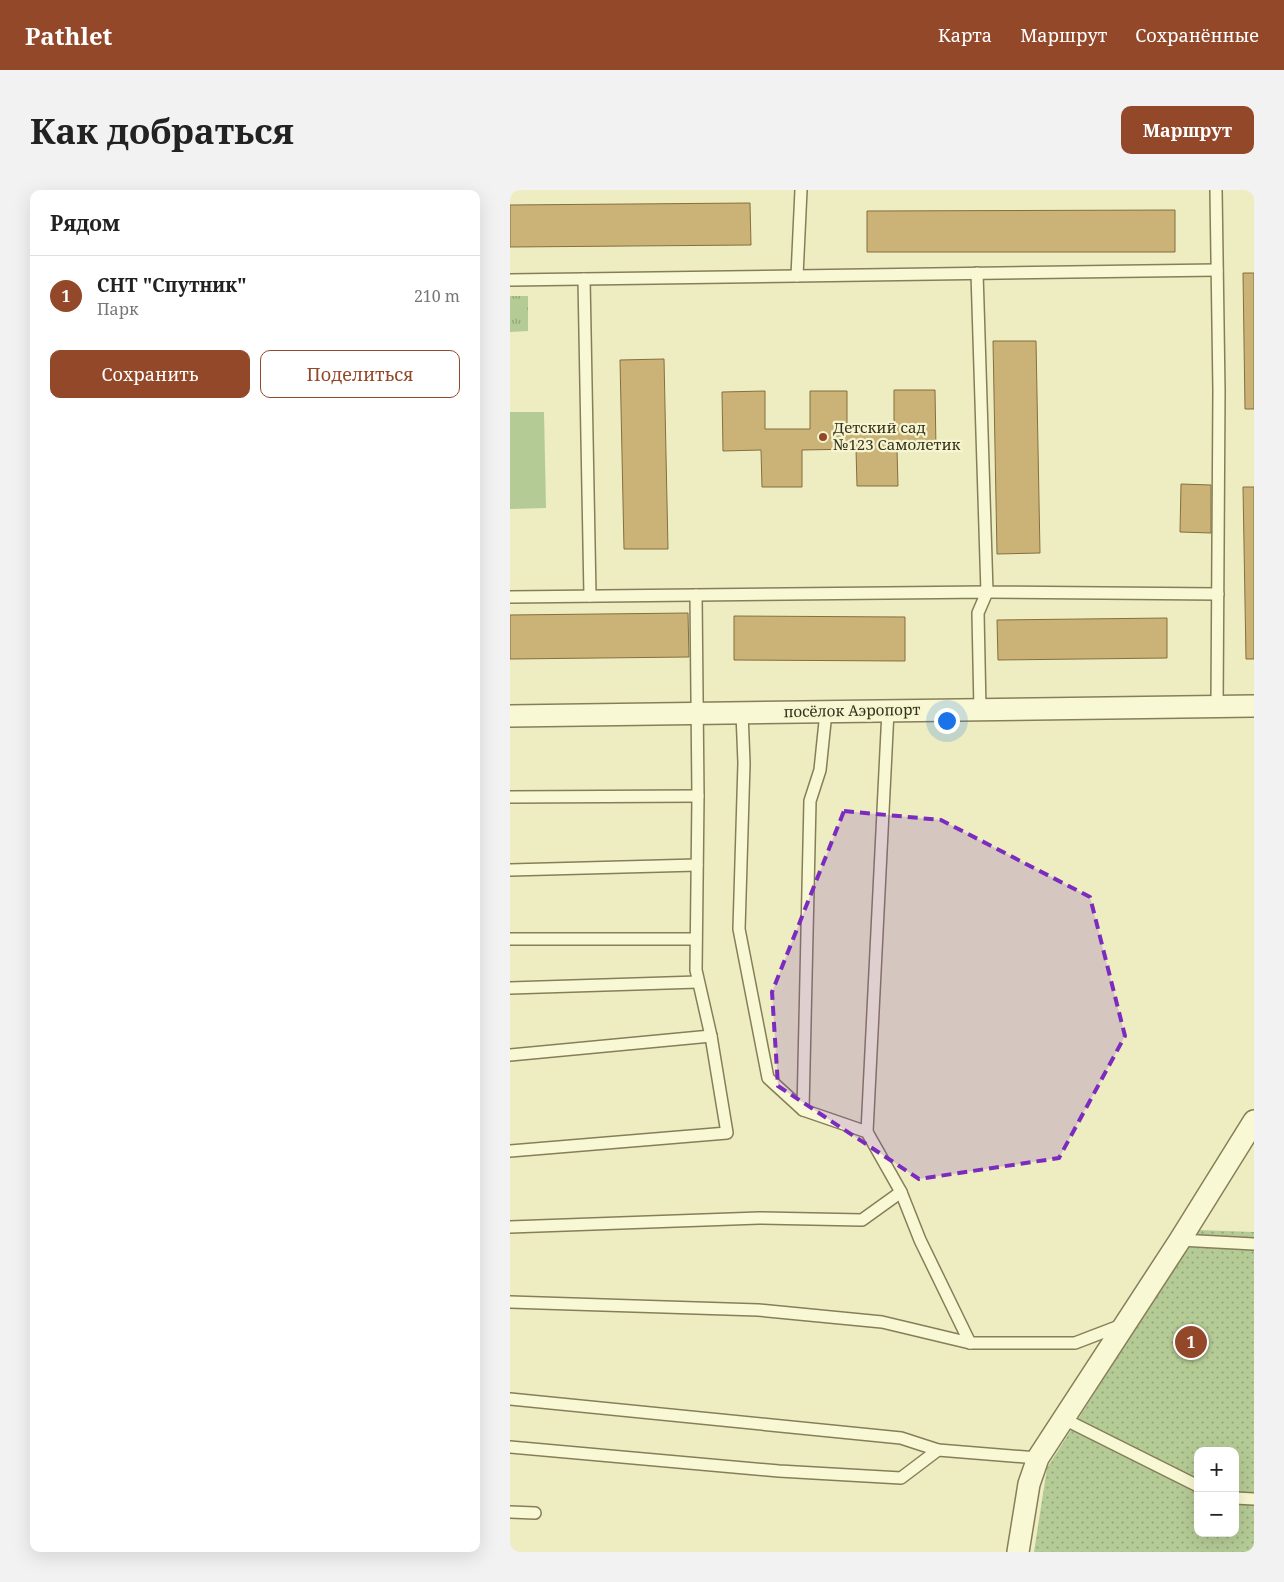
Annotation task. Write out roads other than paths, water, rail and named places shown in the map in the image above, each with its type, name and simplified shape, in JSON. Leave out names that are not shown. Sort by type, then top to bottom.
[{"type":"street","name":"посёлок Аэропорт","points":[[510,716],[1254,706]]},
{"type":"street","points":[[1018,1552],[1029,1484],[1038,1458],[1062,1418],[1180,1240],[1254,1121]]},
{"type":"lane","points":[[797,276],[801,190]]},
{"type":"lane","points":[[1216,190],[1217,706]]},
{"type":"lane","points":[[510,280],[1217,270]]},
{"type":"lane","points":[[977,273],[986,592],[978,613],[980,710]]},
{"type":"lane","points":[[584,279],[590,596]]},
{"type":"lane","points":[[510,598],[986,592],[1218,594]]},
{"type":"lane","points":[[510,1151],[727,1133],[711,1036],[696,970],[698,713],[696,595]]},
{"type":"lane","points":[[888,711],[867,1132],[901,1192],[920,1240],[970,1343]]},
{"type":"lane","points":[[804,1110],[810,801],[820,770],[826,712]]},
{"type":"lane","points":[[742,713],[744,763],[739,929],[768,1078],[804,1110],[867,1132]]},
{"type":"lane","points":[[510,797],[698,796]]},
{"type":"lane","points":[[510,870],[697,865]]},
{"type":"lane","points":[[510,939],[696,939]]},
{"type":"lane","points":[[510,988],[698,982]]},
{"type":"lane","points":[[510,1055],[711,1036]]},
{"type":"lane","points":[[510,1227],[759,1218],[862,1220],[901,1192]]},
{"type":"lane","points":[[1180,1240],[1254,1244]]},
{"type":"lane","points":[[510,1302],[777,1312],[882,1322],[970,1343],[1076,1342],[1124,1324]]},
{"type":"lane","points":[[510,1399],[900,1438],[938,1450],[1038,1458]]},
{"type":"lane","points":[[1062,1418],[1194,1484]]},
{"type":"lane","points":[[510,1447],[779,1471],[901,1478],[938,1450]]},
{"type":"lane","points":[[1239,1498],[1254,1499]]},
{"type":"lane","points":[[510,1512],[534,1513]]},
{"type":"place","name":"Детский сад №123 Самолетик","points":[[823,437]]},
{"type":"place","name":"СНТ \"Спутник\"","points":[[1191,1342]]}]
